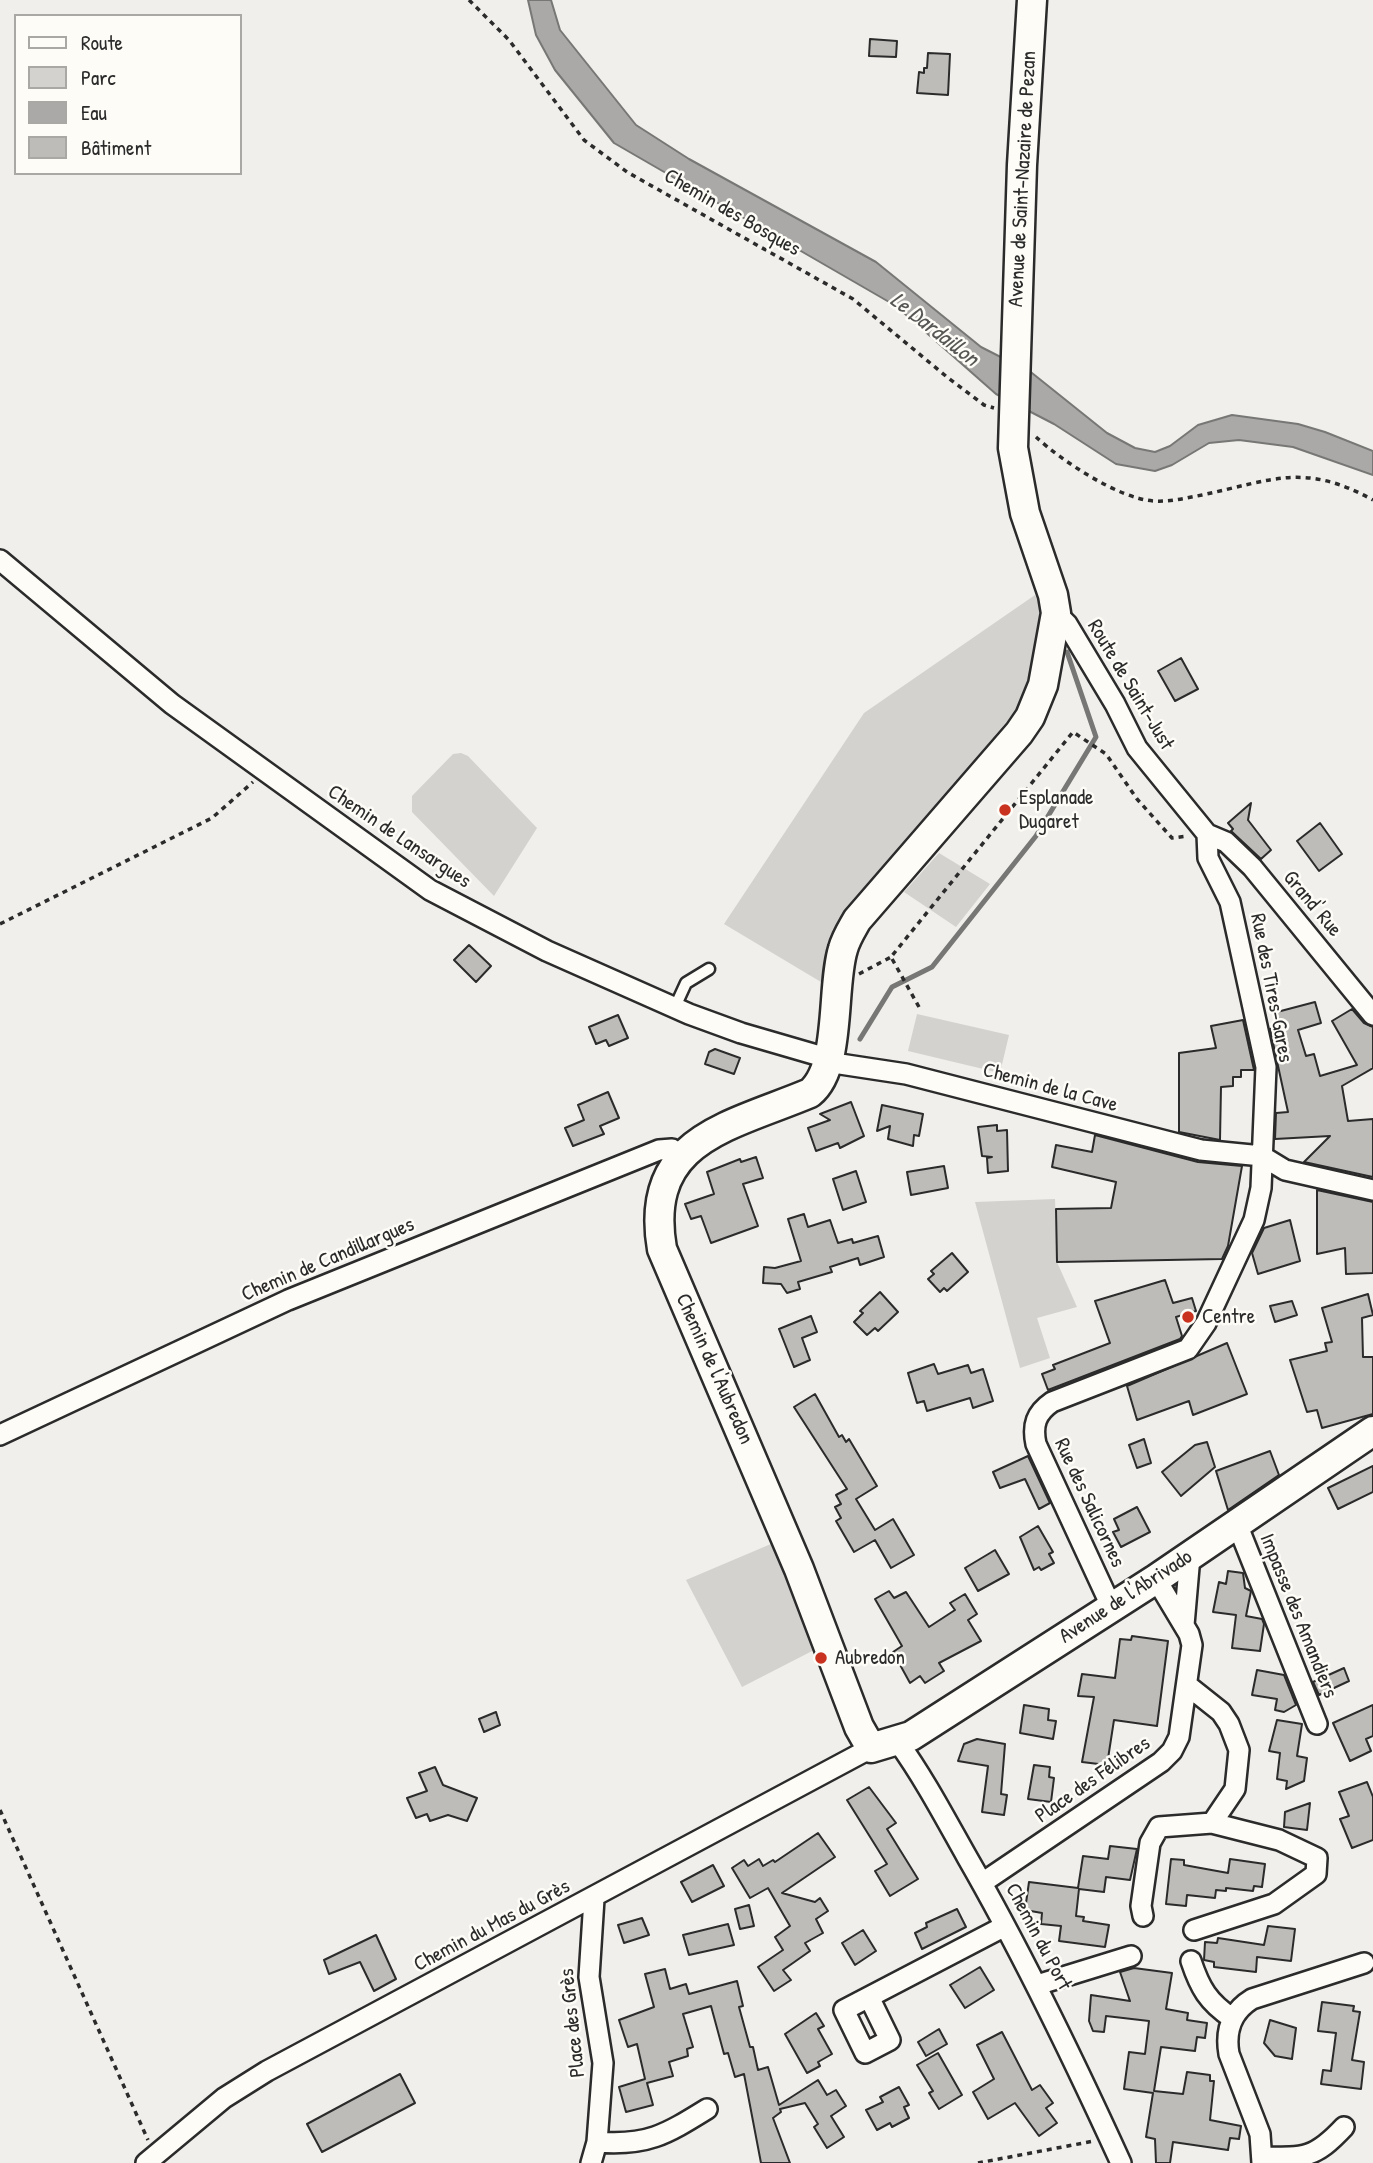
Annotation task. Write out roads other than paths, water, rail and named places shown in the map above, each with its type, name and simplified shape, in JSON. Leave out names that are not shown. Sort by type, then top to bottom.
[{"type":"street","name":"Avenue de Saint-Nazaire de Pezan","points":[[1032,0],[1014,358],[1013,448],[1025,513],[1060,620]]},
{"type":"street","name":"Chemin de Lansargues","points":[[0,560],[128,669],[430,890],[547,951],[675,1007],[741,1033],[827,1060]]},
{"type":"street","name":"Route de Saint-Just","points":[[1060,620],[1137,748],[1207,834]]},
{"type":"street","name":"Chemin de l'Aubredon","points":[[885,1745],[859,1727],[800,1569],[662,1249],[659,1219],[662,1190],[680,1156],[707,1136],[810,1093],[822,1081],[836,1012],[842,950],[848,935],[1030,717],[1046,677],[1060,620]]},
{"type":"street","name":"Grand' Rue","points":[[1207,834],[1226,842],[1252,867],[1373,1015]]},
{"type":"street","name":"Rue des Tires-Gares","points":[[1188,1349],[1206,1323],[1254,1220],[1261,1188],[1266,1067],[1230,902],[1208,858],[1207,834]]},
{"type":"street","name":"Chemin de la Cave","points":[[827,1060],[906,1074],[1201,1150],[1262,1156]]},
{"type":"street","name":"Chemin de Candillargues","points":[[0,1435],[288,1300],[659,1150],[672,1149],[680,1156]]},
{"type":"street","points":[[1262,1156],[1285,1170],[1373,1190]]},
{"type":"street","name":"Rue des Salicornes","points":[[1111,1606],[1035,1444],[1036,1419],[1052,1402],[1188,1349]]},
{"type":"street","name":"Avenue de l'Abrivado","points":[[885,1745],[1156,1579],[1373,1431]]},
{"type":"street","name":"Impasse des Amandiers","points":[[1237,1524],[1317,1724]]},
{"type":"street","name":"Place des Félibres","points":[[1184,1625],[1190,1556]]},
{"type":"street","name":"Place des Félibres","points":[[982,1883],[1161,1762],[1172,1751],[1179,1737],[1192,1645],[1184,1625],[1156,1579]]},
{"type":"street","points":[[1187,1685],[1221,1712],[1239,1750],[1236,1790],[1212,1823]]},
{"type":"street","name":"Chemin du Port","points":[[885,1745],[916,1767],[982,1883],[1037,1985],[1121,2163]]},
{"type":"street","name":"Chemin du Mas du Grès","points":[[151,2159],[224,2098],[267,2071],[885,1745]]},
{"type":"street","points":[[1143,1916],[1141,1906],[1150,1843],[1159,1827],[1212,1823],[1279,1840],[1317,1858],[1316,1874],[1274,1905],[1194,1930]]},
{"type":"street","name":"Place des Grès","points":[[591,2163],[597,2142],[603,2063],[589,1977],[594,1899]]},
{"type":"street","points":[[869,1997],[1005,1926]]},
{"type":"street","points":[[1037,1985],[1132,1956]]},
{"type":"street","points":[[1191,1961],[1202,1991],[1214,2006],[1232,2018]]},
{"type":"street","points":[[1344,2127],[1324,2148],[1307,2155],[1263,2160],[1260,2134],[1229,2054],[1227,2042],[1232,2018],[1240,2006],[1252,1999],[1364,1963]]},
{"type":"street","points":[[597,2142],[625,2145],[664,2136],[707,2109]]},
{"type":"lane","points":[[675,1007],[686,984],[709,969]]},
{"type":"water","name":"Le Dardaillon","points":[[528,0],[551,0],[560,30],[636,125],[689,159],[876,262],[981,347],[1032,373],[1107,433],[1135,448],[1155,452],[1170,446],[1198,425],[1232,415],[1298,424],[1373,451],[1373,475],[1293,447],[1239,440],[1209,443],[1172,465],[1155,471],[1116,464],[1054,424],[996,394],[896,306],[614,143],[555,70],[536,35]]},
{"type":"waterway","points":[[860,1039],[892,987],[932,967],[1036,836],[1096,737],[1067,652]]},
{"type":"place","name":"Esplanade Dugaret","points":[[1005,810]]},
{"type":"place","name":"Centre","points":[[1188,1317]]},
{"type":"place","name":"Aubredon","points":[[821,1658]]}]
